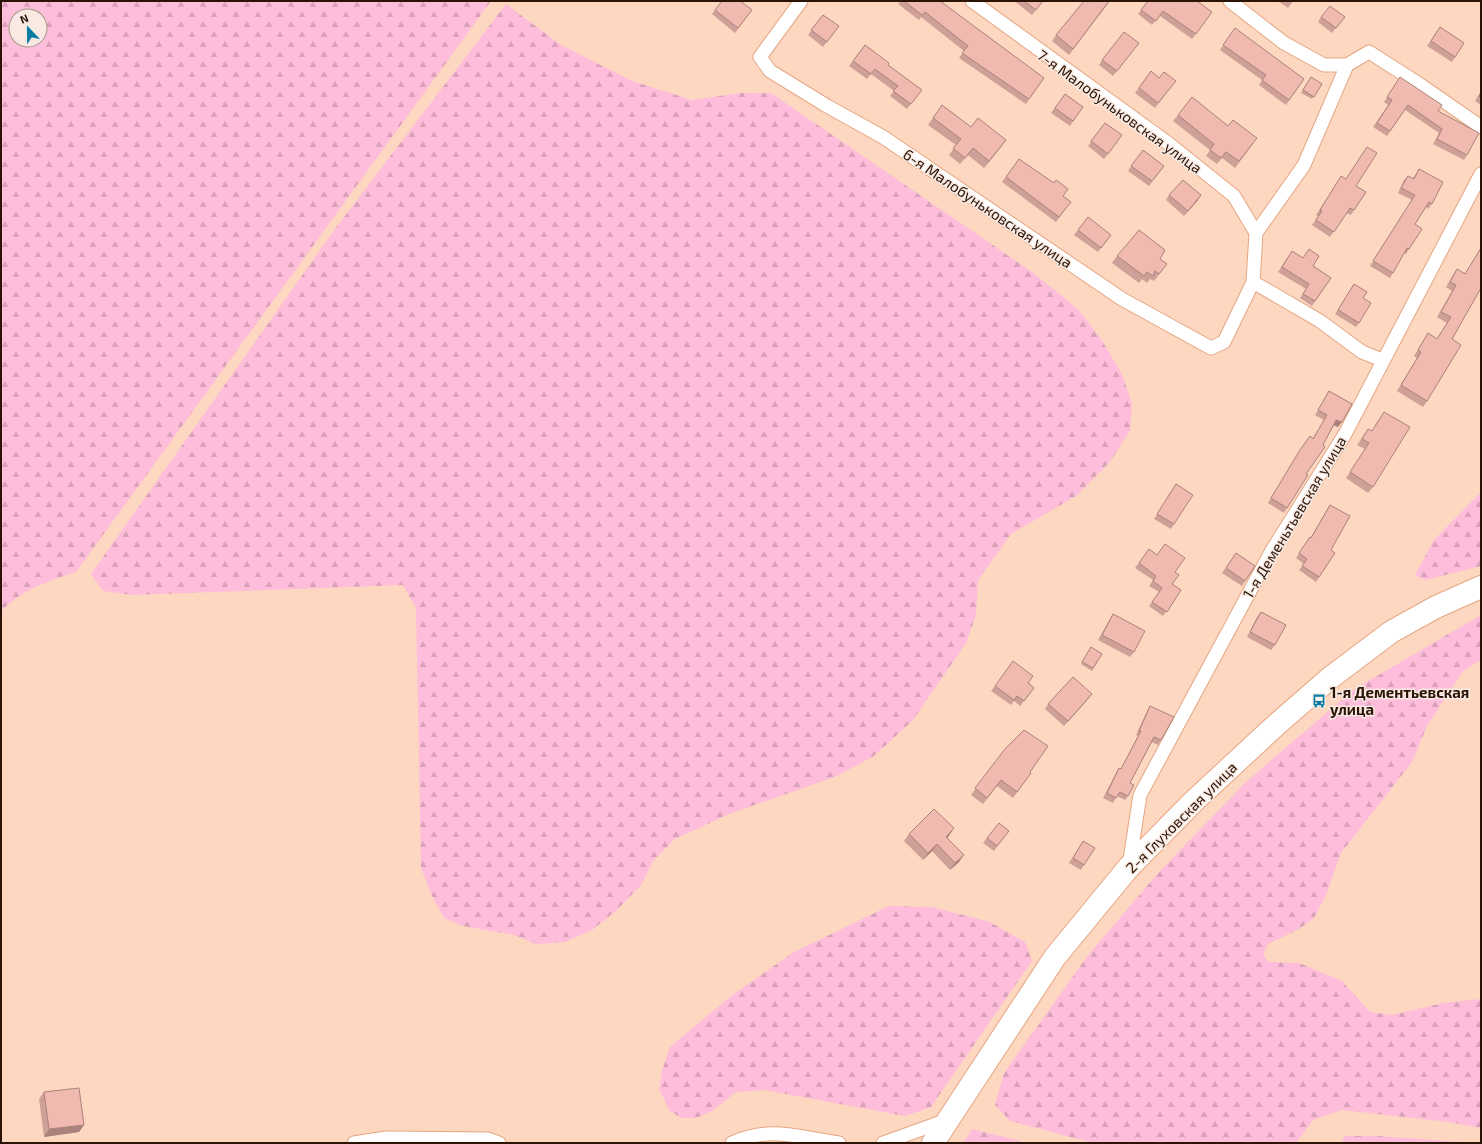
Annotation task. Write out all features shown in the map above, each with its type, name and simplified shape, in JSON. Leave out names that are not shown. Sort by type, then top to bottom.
[{"type":"highway","name":"2-я Глуховская улица","points":[[933,1143],[1055,957],[1129,867],[1200,796],[1276,725],[1330,678],[1391,632],[1436,607],[1481,587]]},
{"type":"street","name":"6-я Малобуньковская улица","points":[[800,1],[760,57],[770,71],[827,106],[882,137],[1122,299],[1211,348],[1224,342],[1253,282]]},
{"type":"street","name":"7-я Малобуньковская улица","points":[[972,1],[1168,143],[1234,196],[1256,233]]},
{"type":"street","points":[[1230,1],[1284,43],[1324,65],[1347,65],[1369,52],[1419,84],[1481,127]]},
{"type":"street","points":[[1347,65],[1304,165],[1256,233],[1253,282],[1320,321],[1362,352],[1382,360]]},
{"type":"street","name":"1-я Деменьтьевская улица","points":[[1129,867],[1140,795],[1212,665],[1239,610],[1271,552],[1345,434],[1382,360],[1481,174]]},
{"type":"street","points":[[883,1143],[918,1132],[949,1119]]},
{"type":"street","points":[[732,1143],[745,1137],[779,1132],[839,1143]]},
{"type":"street","points":[[354,1143],[386,1138],[488,1139],[499,1143]]},
{"type":"green space","points":[[1,1],[491,1],[76,572],[36,587],[9,604],[1,611]]},
{"type":"green space","points":[[506,4],[561,45],[632,81],[692,100],[740,93],[771,93],[1032,272],[1078,309],[1103,342],[1123,376],[1132,404],[1130,430],[1110,462],[1076,496],[1011,534],[978,580],[976,615],[966,643],[913,720],[874,756],[837,776],[729,814],[675,839],[653,861],[641,885],[616,911],[592,930],[565,942],[536,944],[514,935],[463,926],[444,918],[432,896],[421,868],[416,608],[403,585],[132,595],[103,591],[91,574],[335,229]]},
{"type":"green space","points":[[1481,492],[1481,566],[1425,580],[1415,575],[1434,540]]},
{"type":"green space","points":[[1481,615],[1481,660],[1463,671],[1427,726],[1412,762],[1341,853],[1326,895],[1314,918],[1299,929],[1268,944],[1263,955],[1269,962],[1299,963],[1342,981],[1370,1012],[1392,1015],[1443,1003],[1481,999],[1481,1128],[1448,1122],[1342,1110],[1313,1120],[1296,1143],[1093,1143],[1010,1121],[995,1105],[1004,1073],[1089,954],[1159,872],[1246,782],[1353,690]]},
{"type":"green space","points":[[889,906],[932,907],[990,922],[1025,942],[1032,961],[931,1107],[905,1116],[764,1090],[736,1092],[712,1111],[696,1118],[682,1118],[670,1111],[659,1089],[662,1071],[670,1047],[731,996],[794,952]]},
{"type":"green space","points":[[972,1129],[1028,1143],[963,1143]]},
{"type":"green space","points":[[1344,1136],[1378,1136],[1475,1143],[1342,1143]]},
{"type":"building","points":[[722,1],[740,1],[752,10],[738,28],[715,10]]},
{"type":"building","points":[[904,1],[940,1],[1044,78],[1029,99],[962,53],[968,46],[925,12],[922,15]]},
{"type":"building","points":[[1024,1],[1043,1],[1036,10]]},
{"type":"building","points":[[1084,1],[1109,1],[1073,49],[1056,35]]},
{"type":"building","points":[[1148,1],[1197,1],[1212,12],[1196,34],[1163,11],[1156,21],[1141,10]]},
{"type":"building","points":[[1330,6],[1345,17],[1336,28],[1321,17]]},
{"type":"building","points":[[823,15],[839,26],[827,42],[811,30]]},
{"type":"building","points":[[1440,27],[1464,43],[1455,57],[1431,41]]},
{"type":"building","points":[[1235,28],[1304,79],[1289,100],[1262,80],[1266,75],[1223,45]]},
{"type":"building","points":[[1124,32],[1139,43],[1117,71],[1102,60]]},
{"type":"building","points":[[865,45],[889,63],[888,65],[922,90],[911,104],[893,91],[898,86],[875,69],[871,74],[853,61]]},
{"type":"building","points":[[1151,71],[1159,78],[1164,72],[1176,81],[1158,103],[1139,88]]},
{"type":"building","points":[[1311,77],[1322,84],[1314,97],[1303,90]]},
{"type":"building","points":[[1400,77],[1442,105],[1438,111],[1479,133],[1467,155],[1437,139],[1442,129],[1408,105],[1390,131],[1377,123],[1392,100],[1387,97]]},
{"type":"building","points":[[1065,94],[1083,107],[1073,121],[1055,108]]},
{"type":"building","points":[[1192,97],[1228,126],[1233,120],[1257,138],[1239,161],[1226,152],[1221,158],[1210,150],[1214,144],[1178,115]]},
{"type":"building","points":[[942,105],[971,127],[978,118],[1006,140],[989,161],[973,148],[965,158],[953,148],[961,139],[933,118]]},
{"type":"building","points":[[1105,123],[1122,135],[1108,154],[1091,141]]},
{"type":"building","points":[[1367,147],[1377,153],[1356,186],[1366,192],[1354,210],[1350,208],[1334,232],[1316,220],[1322,211],[1320,210],[1341,176],[1346,179]]},
{"type":"building","points":[[1143,150],[1164,166],[1152,181],[1131,166]]},
{"type":"building","points":[[1019,159],[1054,183],[1056,180],[1068,189],[1063,196],[1071,202],[1059,217],[1006,177]]},
{"type":"building","points":[[1419,169],[1443,182],[1432,204],[1429,202],[1415,224],[1422,229],[1409,249],[1407,248],[1393,273],[1373,261],[1415,195],[1401,188],[1408,176],[1414,179]]},
{"type":"building","points":[[1183,180],[1201,195],[1188,211],[1169,195]]},
{"type":"building","points":[[1088,217],[1111,235],[1101,248],[1078,230]]},
{"type":"building","points":[[1139,230],[1165,250],[1160,259],[1167,264],[1159,274],[1155,271],[1153,276],[1147,272],[1144,276],[1117,256]]},
{"type":"building","points":[[1481,248],[1481,288],[1452,339],[1461,345],[1427,401],[1401,385],[1421,352],[1418,350],[1428,333],[1437,339],[1451,317],[1441,312],[1456,285],[1450,282],[1457,269],[1465,274]]},
{"type":"building","points":[[1309,249],[1319,256],[1313,266],[1331,278],[1315,301],[1303,294],[1309,284],[1282,267],[1292,251],[1303,258]]},
{"type":"building","points":[[1354,284],[1367,292],[1363,298],[1371,303],[1359,323],[1338,310]]},
{"type":"building","points":[[1329,391],[1352,404],[1342,422],[1336,420],[1323,445],[1325,447],[1306,474],[1308,475],[1287,508],[1271,498],[1300,450],[1310,436],[1313,439],[1327,415],[1318,410]]},
{"type":"building","points":[[1384,412],[1410,427],[1373,487],[1350,472],[1369,443],[1362,439],[1368,429],[1372,431]]},
{"type":"building","points":[[1176,484],[1193,495],[1174,524],[1157,514]]},
{"type":"building","points":[[1330,505],[1350,516],[1331,550],[1335,553],[1319,577],[1302,566],[1307,559],[1299,553],[1310,537],[1311,538]]},
{"type":"building","points":[[1165,544],[1185,558],[1175,572],[1179,575],[1172,584],[1181,590],[1167,612],[1152,602],[1162,588],[1153,581],[1156,576],[1139,563],[1149,549],[1157,555]]},
{"type":"building","points":[[1236,553],[1255,566],[1245,581],[1226,568]]},
{"type":"building","points":[[1261,612],[1286,625],[1275,645],[1250,632]]},
{"type":"building","points":[[1113,614],[1145,631],[1134,652],[1102,635]]},
{"type":"building","points":[[1091,647],[1102,654],[1093,668],[1082,662]]},
{"type":"building","points":[[1013,661],[1033,676],[1028,683],[1034,688],[1024,701],[1017,696],[1014,700],[995,686]]},
{"type":"building","points":[[1073,677],[1092,694],[1068,721],[1048,704]]},
{"type":"building","points":[[1150,706],[1174,717],[1161,740],[1154,737],[1130,783],[1134,785],[1128,796],[1120,792],[1116,798],[1107,793],[1119,768],[1121,769],[1141,731],[1139,731]]},
{"type":"building","points":[[1024,730],[1048,746],[1017,792],[1001,780],[987,798],[975,788],[1005,749]]},
{"type":"building","points":[[934,809],[954,828],[946,837],[964,855],[955,863],[937,844],[928,853],[909,834]]},
{"type":"building","points":[[999,823],[1009,831],[997,846],[987,838]]},
{"type":"building","points":[[1083,841],[1095,848],[1084,865],[1073,858]]},
{"type":"building","points":[[79,1088],[84,1125],[49,1129],[44,1092]]},
{"type":"place","name":"1-я Дементьевская улица","points":[[1319,701]]}]
